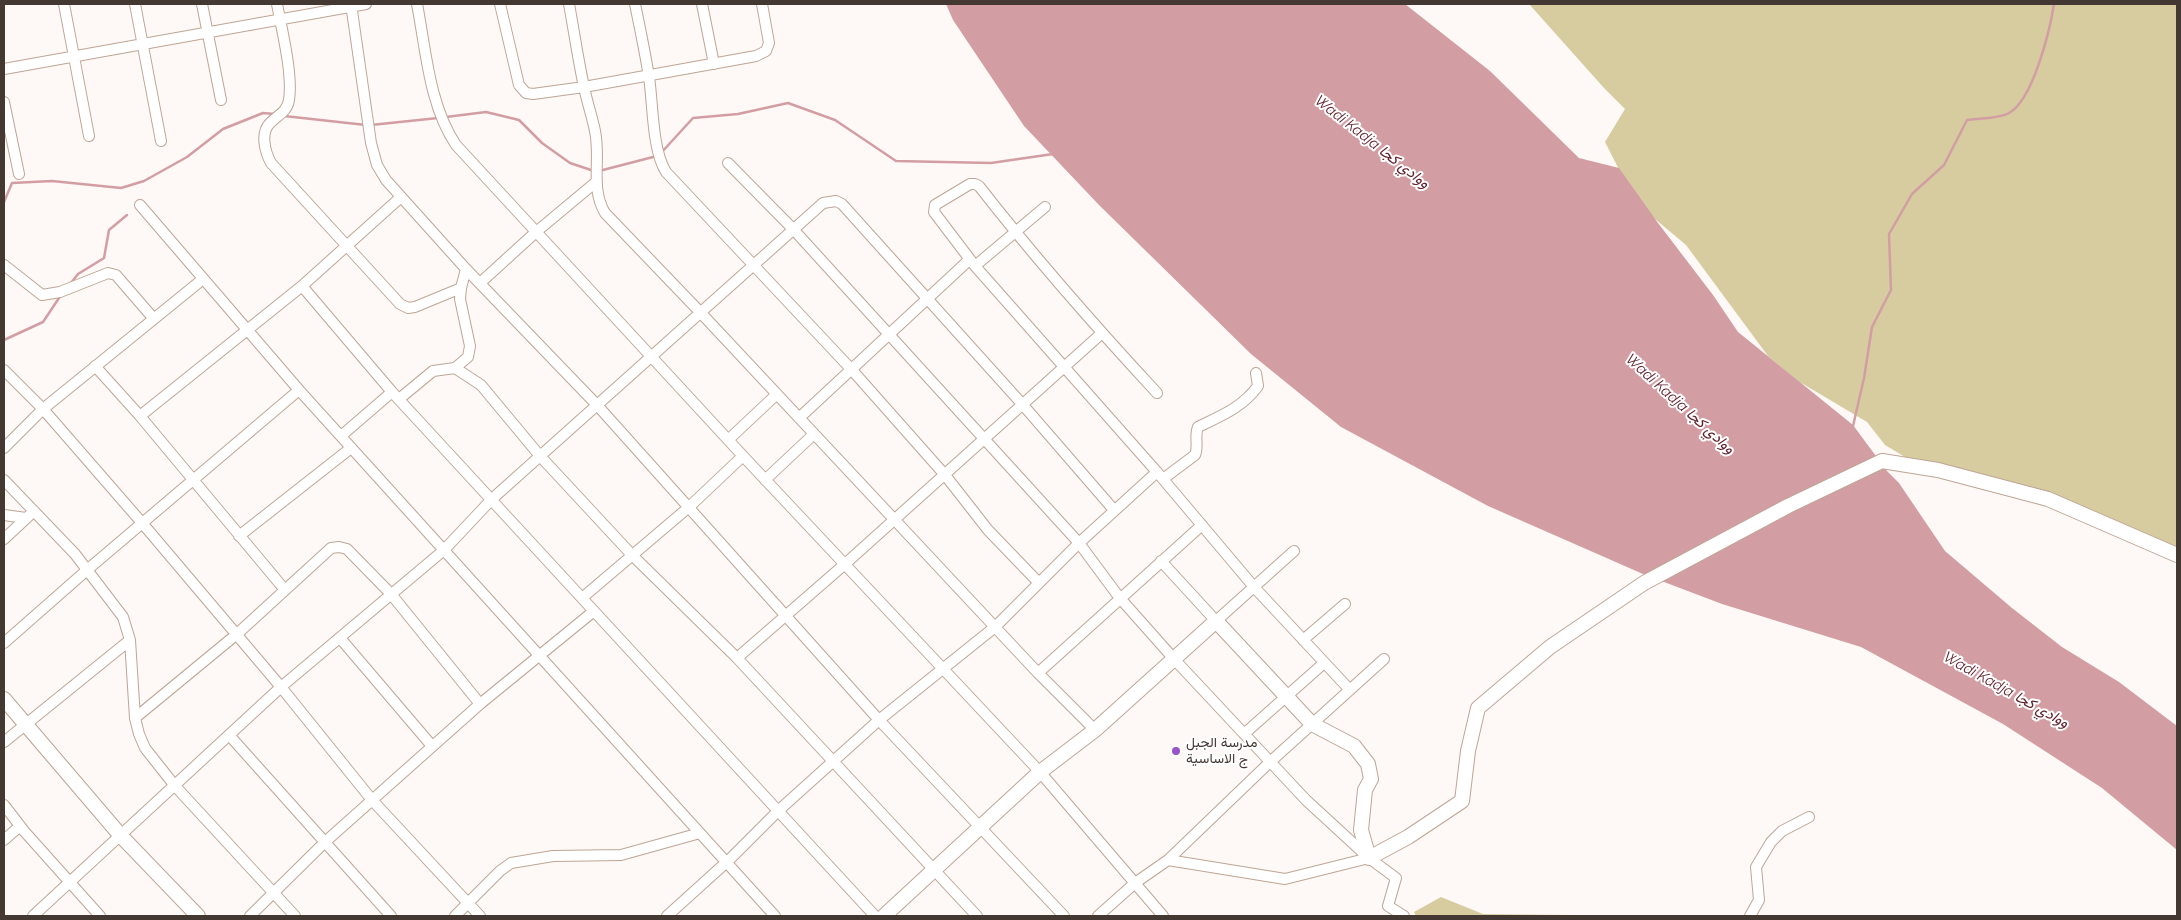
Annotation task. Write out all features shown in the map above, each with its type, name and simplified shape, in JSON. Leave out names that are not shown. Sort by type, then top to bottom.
[{"type":"main road","points":[[884,916],[1040,772],[1095,730],[1216,621],[1312,724],[1354,746],[1368,764],[1371,779],[1365,790],[1361,830],[1369,858],[1408,837],[1462,801],[1468,751],[1478,708],[1550,647],[1644,583],[1788,506],[1882,461],[1938,470],[2048,499],[2177,555]]},
{"type":"main road","points":[[4,699],[120,836],[198,916]]},
{"type":"street","points":[[64,4],[89,136]]},
{"type":"street","points":[[135,4],[160,141]]},
{"type":"street","points":[[202,4],[221,100]]},
{"type":"street","points":[[277,4],[290,86],[289,103],[282,115],[269,123],[264,132],[265,149],[271,163],[400,304],[408,308],[416,307],[461,288]]},
{"type":"street","points":[[4,69],[366,4]]},
{"type":"street","points":[[417,4],[436,98],[446,130],[456,145],[765,480],[1040,772],[1163,916]]},
{"type":"street","points":[[500,4],[519,85],[526,93],[533,94],[649,76],[756,56],[766,51],[769,43],[762,4]]},
{"type":"street","points":[[569,4],[584,87],[596,132],[598,203],[605,213],[1038,673],[1095,730]]},
{"type":"street","points":[[635,4],[649,76],[661,164],[666,172],[852,370],[945,475],[988,530],[1038,582]]},
{"type":"street","points":[[702,4],[714,64]]},
{"type":"street","points":[[352,5],[371,143],[377,165],[386,180],[466,269],[597,405],[879,720],[1064,916]]},
{"type":"street","points":[[4,102],[19,174]]},
{"type":"street","points":[[728,163],[793,229],[1078,543],[1119,597],[1174,660],[1306,800],[1369,858],[1396,878],[1388,906],[1404,916]]},
{"type":"street","points":[[480,283],[536,232],[596,182]]},
{"type":"street","points":[[1157,393],[1102,333],[974,184],[970,184],[935,205],[934,212],[972,263],[1160,476],[1254,587],[1350,690]]},
{"type":"street","points":[[140,416],[302,286],[401,197]]},
{"type":"street","points":[[33,916],[281,687],[444,550],[492,499],[823,203],[836,201],[842,204],[1023,405],[1114,510]]},
{"type":"street","points":[[140,205],[299,390],[775,916]]},
{"type":"street","points":[[799,418],[928,299],[1045,207]]},
{"type":"street","points":[[4,265],[42,295],[60,292],[108,273],[116,275],[154,319]]},
{"type":"street","points":[[341,436],[396,395],[433,371],[455,368],[468,357],[470,346],[460,299],[466,269]]},
{"type":"street","points":[[4,448],[43,409],[203,279]]},
{"type":"street","points":[[302,286],[396,395],[875,916]]},
{"type":"street","points":[[736,658],[787,616],[1102,333]]},
{"type":"street","points":[[95,366],[140,416],[286,590]]},
{"type":"street","points":[[455,368],[481,385],[540,456],[632,555],[736,658],[977,916]]},
{"type":"street","points":[[4,370],[43,409],[144,524],[281,687],[372,800],[480,916]]},
{"type":"street","points":[[666,916],[879,720],[995,627],[1038,582],[1114,510],[1160,476],[1195,455],[1198,427],[1234,409],[1251,396],[1258,386],[1256,373]]},
{"type":"street","points":[[4,644],[87,570],[144,524],[299,390]]},
{"type":"street","points":[[728,440],[777,394]]},
{"type":"street","points":[[765,480],[814,434]]},
{"type":"street","points":[[239,536],[351,448]]},
{"type":"street","points":[[582,598],[689,507],[743,456]]},
{"type":"street","points":[[4,480],[30,515],[87,570],[123,616],[130,640],[135,718],[138,734],[145,748],[175,786],[295,916]]},
{"type":"street","points":[[4,515],[30,515]]},
{"type":"street","points":[[4,539],[30,515]]},
{"type":"street","points":[[1038,673],[1119,597],[1202,525]]},
{"type":"street","points":[[135,718],[237,634],[332,548],[340,547],[346,549],[391,594],[480,704]]},
{"type":"street","points":[[1161,562],[1216,621],[1294,551]]},
{"type":"street","points":[[1304,640],[1345,604]]},
{"type":"street","points":[[250,916],[325,842],[432,746],[480,704],[594,611]]},
{"type":"street","points":[[340,638],[432,746]]},
{"type":"street","points":[[4,742],[130,640]]},
{"type":"street","points":[[1098,916],[1134,883],[1168,860],[1270,762],[1384,660]]},
{"type":"street","points":[[1244,734],[1324,663]]},
{"type":"street","points":[[230,735],[391,916]]},
{"type":"street","points":[[4,804],[20,826],[100,916]]},
{"type":"street","points":[[1750,916],[1759,900],[1756,867],[1771,842],[1782,831],[1809,817]]},
{"type":"street","points":[[4,840],[20,826]]},
{"type":"street","points":[[455,916],[500,871],[511,864],[553,856],[621,855],[700,833]]},
{"type":"street","points":[[1168,860],[1285,879],[1369,858]]},
{"type":"shaded area","points":[[1529,4],[2177,4],[2177,555],[2048,499],[1920,466],[1885,445],[1867,422],[1798,381],[1768,356],[1686,245],[1636,203],[1605,142],[1625,109]]},
{"type":"shaded area","points":[[1441,897],[1483,914],[1666,916],[1416,916],[1414,912]]},
{"type":"water","name":"Wadi Kadja ووادي كجا","points":[[946,4],[1405,4],[1490,71],[1579,158],[1619,168],[1738,332],[1853,425],[1887,471],[1899,483],[1945,551],[2012,608],[2062,647],[2119,682],[2177,726],[2177,850],[2102,788],[2003,724],[1861,647],[1722,604],[1643,574],[1488,506],[1341,427],[1251,354],[1099,205],[1024,126],[953,20]]},
{"type":"waterway","points":[[1853,426],[1864,378],[1872,327],[1891,290],[1889,234],[1912,194],[1944,165],[1967,120],[2005,115],[2018,106],[2033,80],[2049,30],[2054,4]]},
{"type":"waterway","points":[[661,153],[693,118],[738,114],[788,103],[835,120],[896,161],[991,163],[1053,154]]},
{"type":"waterway","points":[[446,117],[486,112],[519,120],[542,143],[570,163],[594,171]]},
{"type":"waterway","points":[[4,202],[12,183],[52,181],[121,188],[144,181],[187,157],[223,129],[263,113],[274,114]]},
{"type":"waterway","points":[[284,116],[366,125]]},
{"type":"waterway","points":[[371,125],[438,118]]},
{"type":"waterway","points":[[599,171],[657,156]]},
{"type":"waterway","points":[[71,283],[78,274],[104,258],[109,230],[127,215]]},
{"type":"waterway","points":[[4,340],[43,322],[61,295]]},
{"type":"place","name":"مدرسة الجبل ج الاساسية","points":[[1176,751]]}]
